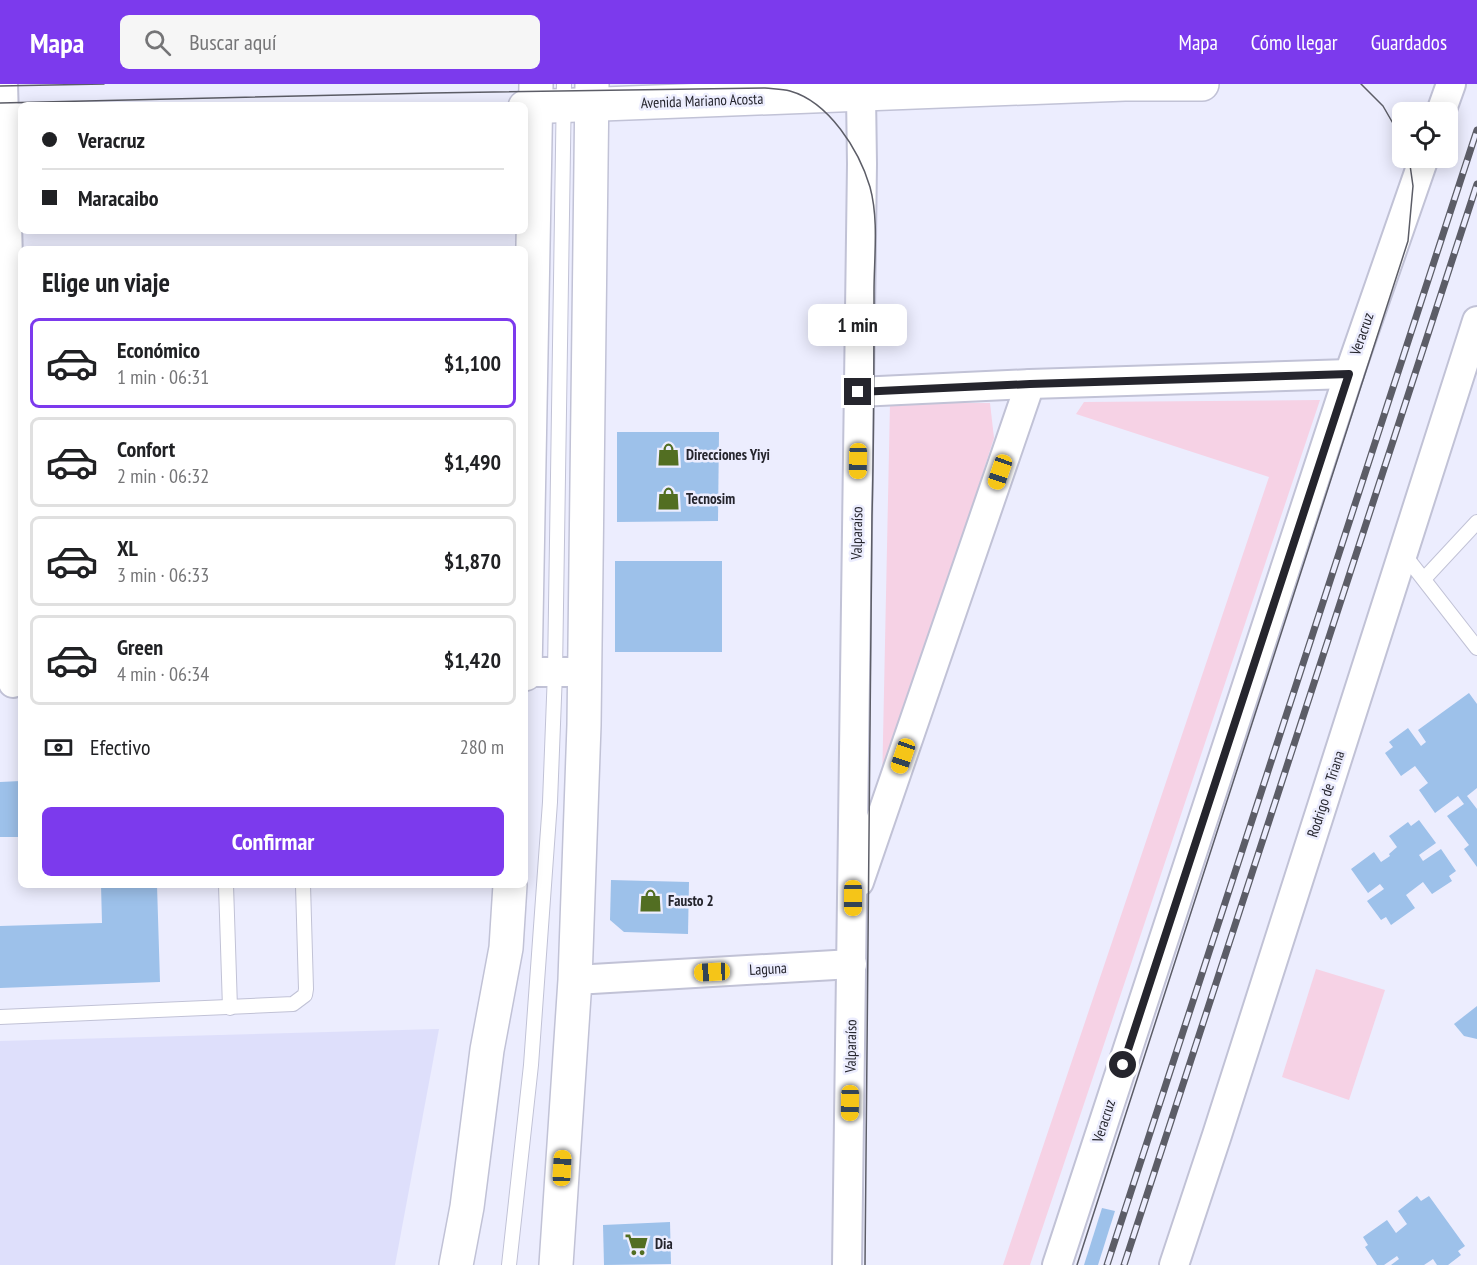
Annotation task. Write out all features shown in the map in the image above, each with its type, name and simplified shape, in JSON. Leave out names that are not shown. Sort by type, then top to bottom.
[{"type":"main road","name":"Avenida Mariano Acosta","points":[[558,97],[861,95],[1125,84],[1202,84]]},
{"type":"main road","points":[[543,673],[558,97]]},
{"type":"main road","points":[[556,1265],[575,980],[543,673],[558,97]]},
{"type":"main road","points":[[456,1265],[467,1207],[487,1050],[506,948],[510,888]]},
{"type":"main road","points":[[467,1207],[472,1265]]},
{"type":"street","points":[[3,84],[8,120],[11,683]]},
{"type":"street","points":[[1445,102],[1451,84]]},
{"type":"street","name":"Valparaíso","points":[[847,1265],[862,164],[861,95]]},
{"type":"street","name":"Veracruz","points":[[1057,1265],[1349,374],[1421,168]]},
{"type":"street","name":"Rodrigo de Triana","points":[[1174,1265],[1225,1113],[1477,321]]},
{"type":"street","points":[[858,392],[1349,374]]},
{"type":"street","name":"Valparaíso","points":[[853,898],[1030,384]]},
{"type":"street","name":"Laguna","points":[[575,980],[852,964]]},
{"type":"lane","points":[[1424,579],[1477,522]]},
{"type":"lane","points":[[1403,552],[1476,645]]},
{"type":"lane","points":[[509,1265],[531,1065],[550,802],[543,673]]},
{"type":"lane","points":[[226,888],[230,1008]]},
{"type":"lane","points":[[0,1017],[294,1004],[305,995],[303,888]]},
{"type":"shaded area","points":[[1320,400],[1030,1265],[1003,1265],[1269,477],[1076,414],[1084,402]]},
{"type":"shaded area","points":[[890,403],[990,403],[994,438],[882,787]]},
{"type":"shaded area","points":[[1316,969],[1385,990],[1349,1100],[1282,1077]]},
{"type":"shaded area","points":[[439,1029],[395,1265],[0,1265],[0,1041]]},
{"type":"building","points":[[617,432],[719,432],[718,521],[617,522]]},
{"type":"building","points":[[615,561],[722,561],[722,652],[615,652]]},
{"type":"building","points":[[1469,693],[1477,704],[1477,788],[1467,796],[1477,809],[1477,867],[1464,849],[1469,845],[1447,816],[1464,804],[1458,796],[1435,813],[1419,790],[1428,783],[1415,766],[1401,776],[1385,753],[1393,747],[1389,742],[1408,728],[1421,746],[1426,742],[1418,730]]},
{"type":"building","points":[[18,781],[18,837],[0,837],[0,782]]},
{"type":"building","points":[[1419,820],[1436,843],[1419,855],[1423,861],[1441,849],[1456,871],[1449,876],[1452,881],[1432,894],[1423,882],[1406,895],[1415,908],[1391,925],[1386,917],[1381,920],[1367,901],[1384,889],[1380,884],[1368,893],[1351,869],[1374,852],[1381,862],[1390,856],[1389,854],[1397,847],[1389,836],[1408,822],[1411,826]]},
{"type":"building","name":"Fausto 2","points":[[611,880],[689,882],[688,934],[624,932],[610,920]]},
{"type":"building","points":[[101,888],[157,888],[160,982],[0,988],[0,926],[102,923]]},
{"type":"building","points":[[1477,1006],[1477,1039],[1464,1036],[1454,1024]]},
{"type":"building","points":[[1417,1196],[1421,1201],[1429,1196],[1465,1246],[1458,1251],[1461,1255],[1448,1265],[1437,1265],[1433,1259],[1424,1265],[1391,1265],[1399,1259],[1397,1256],[1384,1265],[1377,1265],[1365,1247],[1368,1245],[1363,1237],[1387,1220],[1396,1233],[1407,1224],[1398,1211]]},
{"type":"building","points":[[1102,1208],[1115,1211],[1098,1265],[1084,1265]]},
{"type":"building","name":"Dia","points":[[670,1222],[671,1264],[604,1265],[603,1225]]},
{"type":"tram line","points":[[0,86],[104,84]]},
{"type":"tram line","points":[[1361,84],[1383,106],[1392,122]]},
{"type":"tram line","points":[[43,102],[765,88],[790,91],[817,105],[830,116],[850,143],[870,187],[875,226],[865,1265]]},
{"type":"tram line","points":[[0,103],[18,103]]},
{"type":"tram line","points":[[1077,1265],[1408,241],[1413,186],[1410,168]]},
{"type":"railway","points":[[1107,1265],[1477,130]]},
{"type":"railway","points":[[1124,1265],[1477,184]]},
{"type":"place","name":"Direcciones Yiyi","points":[[668,455]]},
{"type":"place","name":"Tecnosim","points":[[668,499]]},
{"type":"place","name":"Fausto 2","points":[[650,901]]},
{"type":"place","name":"Dia","points":[[637,1244]]},
{"type":"route","points":[[858,392],[1349,374],[1123,1065]]}]
